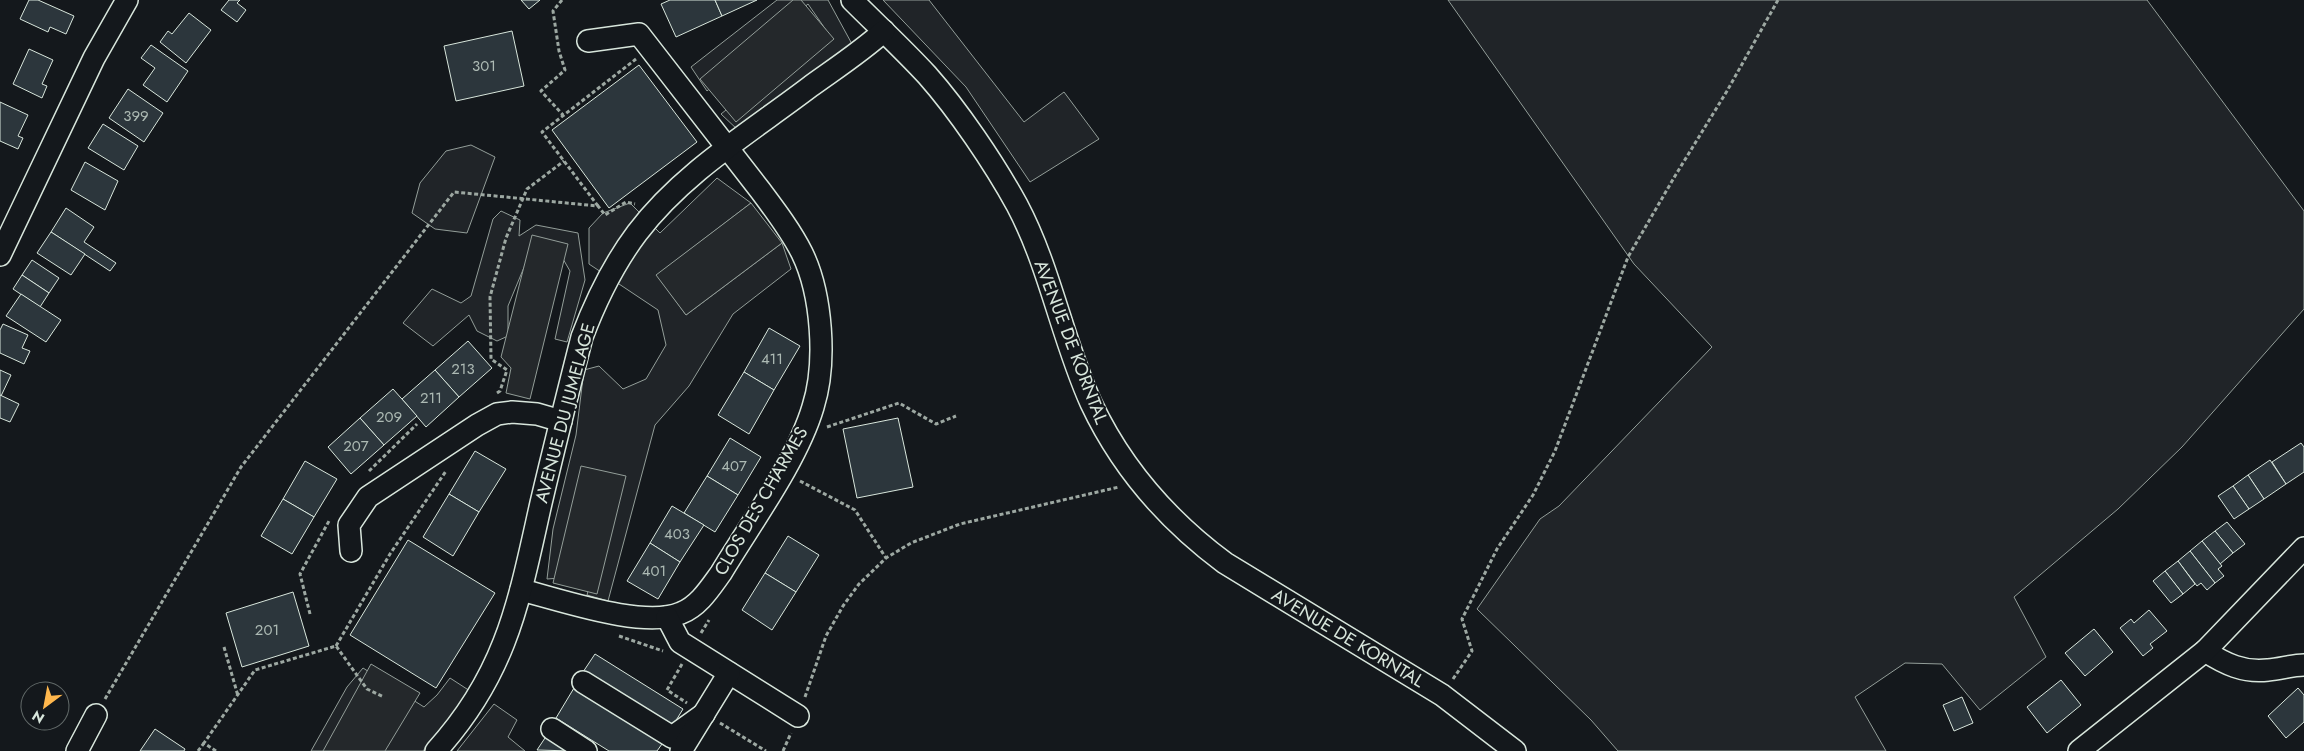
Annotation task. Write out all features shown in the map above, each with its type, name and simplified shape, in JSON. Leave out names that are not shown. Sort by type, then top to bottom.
[{"type":"street","points":[[0,255],[94,58],[127,0]]},
{"type":"street","name":"AVENUE DE KORNTAL","points":[[852,0],[884,30],[927,76],[963,121],[1017,206],[1045,273],[1091,402],[1118,454],[1162,510],[1187,534],[1224,564],[1442,695],[1515,751]]},
{"type":"street","name":"AVENUE DU JUMELAGE","points":[[436,751],[471,708],[494,669],[507,638],[521,590],[582,337],[596,301],[617,263],[638,232],[694,176],[884,30]]},
{"type":"street","name":"CLOS DES CHARMES","points":[[521,590],[640,619],[667,617],[692,607],[709,591],[797,447],[814,406],[822,351],[818,304],[803,254],[779,216],[639,34],[588,41]]},
{"type":"street","points":[[351,551],[349,525],[368,497],[497,414],[512,412],[537,414],[561,421]]},
{"type":"street","points":[[2079,751],[2205,651],[2304,548]]},
{"type":"street","points":[[667,617],[680,642],[690,650],[798,716]]},
{"type":"street","points":[[2205,651],[2224,664],[2244,670],[2267,670],[2304,665]]},
{"type":"street","points":[[583,682],[677,744],[698,711],[729,673]]},
{"type":"street","points":[[77,751],[96,715]]},
{"type":"street","points":[[552,730],[586,751]]},
{"type":"path","points":[[562,0],[553,11],[564,70],[541,91],[563,115]]},
{"type":"path","points":[[1442,695],[1472,651],[1462,619],[1497,549],[1533,495],[1555,451],[1628,257],[1727,91],[1778,0]]},
{"type":"path","points":[[637,58],[542,132],[605,214],[626,202],[657,211]]},
{"type":"path","points":[[490,398],[500,391],[506,370],[491,358],[490,298],[506,238],[521,199],[527,189],[564,161]]},
{"type":"path","points":[[96,715],[241,467],[454,192],[598,206]]},
{"type":"path","points":[[821,434],[826,427],[899,403],[936,424],[956,416]]},
{"type":"path","points":[[362,478],[417,424]]},
{"type":"path","points":[[198,751],[255,670],[336,646],[390,554],[450,465],[444,447]]},
{"type":"path","points":[[795,479],[855,510],[886,558]]},
{"type":"path","points":[[783,751],[798,716],[826,636],[843,606],[859,584],[886,558],[911,543],[960,524],[1139,483]]},
{"type":"path","points":[[310,614],[300,574],[330,520]]},
{"type":"path","points":[[710,618],[666,690],[766,751]]},
{"type":"path","points":[[336,646],[367,689],[384,697]]},
{"type":"path","points":[[224,647],[238,696]]},
{"type":"path","points":[[204,743],[216,751]]},
{"type":"shaded area","points":[[777,0],[828,0],[852,44],[739,131],[721,114],[826,30],[808,4],[707,91],[691,67]]},
{"type":"shaded area","points":[[793,0],[801,0],[834,39],[736,122],[700,79]]},
{"type":"shaded area","points":[[883,0],[929,0],[1024,122],[1064,92],[1099,139],[1030,182],[966,87]]},
{"type":"shaded area","points":[[1448,0],[2147,0],[2304,211],[2304,309],[2182,447],[2118,509],[2014,597],[2046,657],[1980,710],[1942,664],[1905,663],[1855,697],[1886,751],[1618,751],[1591,720],[1477,609],[1540,519],[1559,506],[1712,347],[1634,264]]},
{"type":"shaded area","points":[[471,145],[495,157],[467,233],[435,229],[412,213],[420,183],[446,151]]},
{"type":"shaded area","points":[[717,178],[751,203],[657,275],[686,315],[782,243],[791,269],[733,314],[689,386],[655,425],[608,601],[587,595],[612,493],[561,578],[547,579],[553,529],[576,435],[584,370],[599,366],[623,389],[646,379],[666,345],[658,310],[589,264],[589,228],[603,213],[630,203],[660,233]]},
{"type":"shaded area","points":[[751,203],[782,243],[686,315],[656,275]]},
{"type":"shaded area","points":[[501,211],[520,220],[519,236],[536,225],[578,233],[585,280],[567,342],[555,339],[570,271],[559,252],[532,248],[508,306],[508,336],[497,341],[477,331],[469,315],[433,346],[403,323],[432,289],[461,303],[471,296],[493,219]]},
{"type":"shaded area","points":[[532,235],[568,244],[530,399],[506,393],[511,368],[501,357]]},
{"type":"shaded area","points":[[581,466],[626,476],[597,594],[553,583]]},
{"type":"shaded area","points":[[371,664],[420,693],[385,751],[323,751]]},
{"type":"shaded area","points":[[363,668],[424,707],[437,695],[450,678],[470,691],[423,751],[311,751],[347,687]]},
{"type":"shaded area","points":[[494,704],[517,720],[508,737],[525,751],[457,751]]},
{"type":"building","points":[[29,0],[38,0],[74,16],[66,34],[50,27],[48,32],[20,19]]},
{"type":"building","points":[[229,0],[240,0],[237,3],[246,10],[237,22],[221,10]]},
{"type":"building","points":[[521,0],[540,0],[529,9]]},
{"type":"building","points":[[670,0],[715,0],[722,16],[676,37],[661,4]]},
{"type":"building","points":[[715,0],[757,0],[722,16]]},
{"type":"building","points":[[189,13],[211,30],[186,63],[160,42],[168,31],[172,34]]},
{"type":"building","points":[[512,31],[524,86],[456,101],[444,46]]},
{"type":"building","points":[[151,45],[188,71],[167,102],[143,85],[155,68],[141,58]]},
{"type":"building","points":[[29,49],[53,60],[42,84],[47,86],[42,98],[13,84]]},
{"type":"building","points":[[639,65],[697,142],[609,208],[552,130]]},
{"type":"building","points":[[128,89],[163,113],[144,142],[109,118]]},
{"type":"building","points":[[0,102],[28,115],[18,136],[23,138],[18,149],[0,141]]},
{"type":"building","points":[[103,124],[138,146],[124,170],[88,148]]},
{"type":"building","points":[[85,162],[118,181],[105,210],[71,190]]},
{"type":"building","points":[[66,208],[94,227],[84,242],[116,263],[110,271],[51,232]]},
{"type":"building","points":[[51,232],[85,254],[71,275],[37,253]]},
{"type":"building","points":[[32,260],[59,278],[49,293],[22,275]]},
{"type":"building","points":[[22,275],[49,293],[40,307],[13,289]]},
{"type":"building","points":[[21,294],[61,320],[46,342],[6,316]]},
{"type":"building","points":[[3,324],[28,335],[22,348],[30,351],[24,364],[0,353],[0,330]]},
{"type":"building","points":[[769,328],[800,346],[774,390],[744,372]]},
{"type":"building","points":[[468,341],[492,368],[459,397],[435,370]]},
{"type":"building","points":[[0,370],[11,375],[1,396],[0,395]]},
{"type":"building","points":[[435,370],[459,397],[426,427],[402,399]]},
{"type":"building","points":[[744,372],[774,390],[749,434],[718,415]]},
{"type":"building","points":[[393,389],[417,416],[384,445],[360,418]]},
{"type":"building","points":[[0,395],[19,404],[10,422],[0,418]]},
{"type":"building","points":[[360,418],[384,445],[351,474],[328,447]]},
{"type":"building","points":[[898,418],[913,487],[857,498],[843,429]]},
{"type":"building","points":[[730,438],[761,457],[738,495],[707,476]]},
{"type":"building","points":[[2301,443],[2304,447],[2304,472],[2286,484],[2272,462]]},
{"type":"building","points":[[475,451],[506,469],[479,512],[449,494]]},
{"type":"building","points":[[2270,460],[2286,484],[2264,499],[2248,475]]},
{"type":"building","points":[[305,461],[337,479],[314,517],[283,499]]},
{"type":"building","points":[[2248,475],[2264,499],[2249,509],[2233,486]]},
{"type":"building","points":[[707,476],[738,495],[715,532],[684,513]]},
{"type":"building","points":[[2233,486],[2249,509],[2234,519],[2218,496]]},
{"type":"building","points":[[449,494],[479,512],[453,556],[423,537]]},
{"type":"building","points":[[283,499],[314,517],[292,554],[261,536]]},
{"type":"building","points":[[672,506],[704,525],[680,562],[650,543]]},
{"type":"building","points":[[2227,522],[2245,544],[2233,553],[2215,531]]},
{"type":"building","points":[[2215,531],[2233,553],[2220,564],[2202,541]]},
{"type":"building","points":[[788,536],[819,555],[796,592],[765,573]]},
{"type":"building","points":[[408,540],[495,593],[436,688],[350,635]]},
{"type":"building","points":[[2202,541],[2222,566],[2218,569],[2224,576],[2215,583],[2190,551]]},
{"type":"building","points":[[650,543],[680,562],[658,599],[627,581]]},
{"type":"building","points":[[2190,551],[2215,583],[2207,590],[2201,583],[2197,586],[2178,561]]},
{"type":"building","points":[[2178,561],[2195,584],[2183,594],[2165,571]]},
{"type":"building","points":[[2165,571],[2183,594],[2171,603],[2153,581]]},
{"type":"building","points":[[765,573],[796,592],[772,630],[742,610]]},
{"type":"building","points":[[293,592],[309,646],[242,667],[226,613]]},
{"type":"building","points":[[2149,610],[2167,631],[2150,644],[2153,648],[2143,656],[2120,628],[2131,619],[2134,623]]},
{"type":"building","points":[[2094,629],[2113,652],[2085,676],[2065,653]]},
{"type":"building","points":[[595,654],[683,709],[672,727],[583,672]]},
{"type":"building","points":[[2061,680],[2081,705],[2047,733],[2027,707]]},
{"type":"building","points":[[574,688],[662,744],[657,751],[609,751],[556,718]]},
{"type":"building","points":[[2298,688],[2304,695],[2304,722],[2286,738],[2268,716]]},
{"type":"building","points":[[1962,697],[1973,723],[1954,731],[1943,705]]},
{"type":"building","points":[[155,729],[185,749],[184,751],[140,751]]},
{"type":"building","points":[[547,735],[572,751],[537,750]]}]
